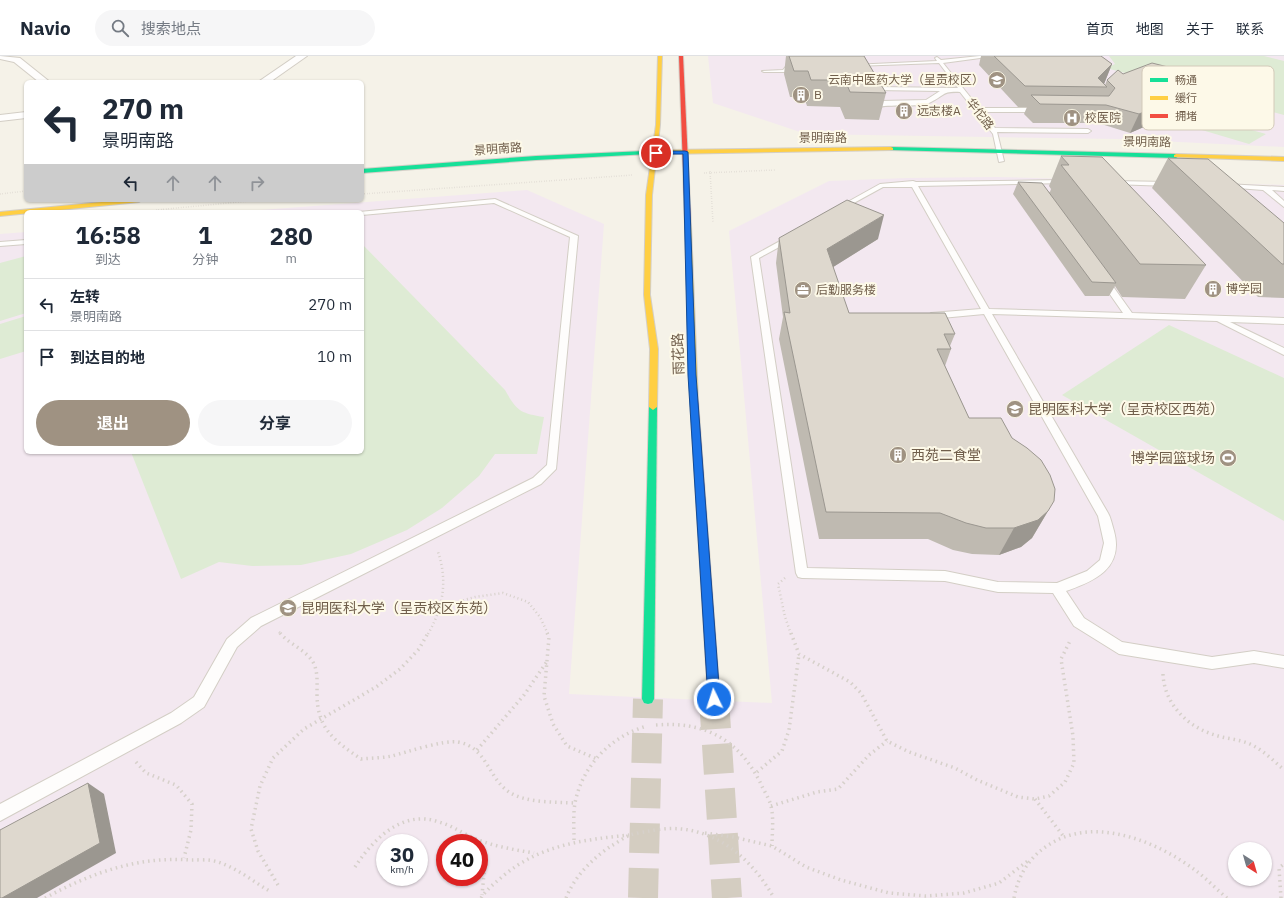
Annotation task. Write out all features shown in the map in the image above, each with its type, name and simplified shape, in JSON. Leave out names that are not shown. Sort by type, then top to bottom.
[{"type":"street","points":[[0,56],[17,60],[42,80]]},
{"type":"street","points":[[266,80],[302,56]]},
{"type":"street","name":"雨花路","points":[[648,698],[654,349],[647,295],[650,185],[656,153],[660,56]]},
{"type":"street","name":"雨花路","points":[[681,56],[686,164],[692,375],[714,699]]},
{"type":"street","points":[[0,118],[24,115]]},
{"type":"street","name":"景明南路","points":[[364,171],[560,156],[757,150],[999,151],[1284,159]]},
{"type":"street","name":"景明南路","points":[[939,160],[1284,168]]},
{"type":"street","points":[[393,178],[416,176]]},
{"type":"street","points":[[40,210],[119,202]]},
{"type":"street","points":[[0,214],[24,212]]},
{"type":"lane","name":"华佗路","points":[[935,56],[994,132]]},
{"type":"lane","points":[[849,64],[940,62],[993,56]]},
{"type":"lane","points":[[764,71],[785,71],[786,67],[797,59]]},
{"type":"lane","points":[[877,89],[962,90]]},
{"type":"lane","points":[[874,106],[888,102],[926,102],[946,90]]},
{"type":"lane","points":[[977,110],[1047,110]]},
{"type":"lane","points":[[1001,161],[994,132],[1088,131]]},
{"type":"lane","points":[[828,215],[882,185],[913,183],[1036,185],[1074,183]]},
{"type":"lane","points":[[795,234],[755,257],[802,573],[945,576],[998,587],[1057,588],[1079,582],[1094,574],[1105,561],[1110,547],[1104,516],[913,183]]},
{"type":"lane","points":[[1106,183],[1177,184]]},
{"type":"lane","points":[[1217,185],[1284,189]]},
{"type":"lane","points":[[1265,188],[1284,205]]},
{"type":"lane","points":[[0,813],[176,718],[199,702],[232,643],[256,622],[537,481],[552,466],[574,236],[495,201],[364,213]]},
{"type":"lane","points":[[0,244],[24,242]]},
{"type":"lane","points":[[1098,271],[1129,315]]},
{"type":"lane","points":[[924,316],[986,311],[1284,321]]},
{"type":"lane","points":[[1215,318],[1284,352]]},
{"type":"lane","points":[[1057,588],[1078,622],[1119,648],[1212,663],[1254,656],[1284,662]]},
{"type":"path","points":[[364,194],[631,175]]},
{"type":"path","points":[[0,194],[24,191]]},
{"type":"path","points":[[153,210],[239,202]]},
{"type":"path","points":[[278,885],[258,852],[251,829],[260,786],[273,758],[304,729],[320,718],[352,702],[400,669],[422,643],[432,627],[440,607],[444,586],[443,567],[438,550],[429,536]]},
{"type":"path","points":[[757,772],[782,751],[788,730],[799,654],[784,617],[778,584],[786,578],[802,573]]},
{"type":"path","points":[[440,607],[475,597],[503,593],[528,602],[540,617],[549,638],[544,696],[553,724],[567,746],[597,759]]},
{"type":"path","points":[[271,614],[284,640],[301,650],[313,662],[318,679],[316,701],[320,718],[326,733],[361,759],[390,756],[429,746],[457,742],[477,750],[493,774],[509,792],[536,801],[575,803]]},
{"type":"path","points":[[799,654],[850,682],[861,693],[887,741],[909,752],[955,768],[977,780],[1018,797],[1035,800],[1049,796],[1065,782],[1074,763],[1073,736],[1061,659],[1078,622]]},
{"type":"path","points":[[1169,657],[1162,675],[1162,686],[1167,697],[1184,718],[1196,727],[1212,735],[1248,744],[1271,758],[1284,770]]},
{"type":"path","points":[[477,750],[524,695],[548,659]]},
{"type":"path","points":[[574,840],[575,803],[588,769],[610,743],[640,727],[672,722],[704,728],[734,745],[757,772],[771,806],[772,846]]},
{"type":"path","points":[[771,806],[817,792],[838,788],[869,755],[887,741]]},
{"type":"path","points":[[129,744],[136,763],[146,773],[176,785],[192,804],[191,830],[184,858]]},
{"type":"path","points":[[1035,800],[1064,837]]},
{"type":"path","points":[[355,867],[367,848],[381,833],[407,821],[431,819],[453,826],[466,834]]},
{"type":"path","points":[[482,897],[506,872],[534,853],[574,840],[630,835],[667,827],[733,837],[772,846],[806,867],[841,880],[889,893],[926,896],[964,893],[999,883],[1052,840],[1083,832],[1118,834],[1156,847],[1195,870],[1227,898]]},
{"type":"path","points":[[705,833],[737,851],[764,880],[774,898]]},
{"type":"path","points":[[566,898],[569,890],[596,856],[630,835]]},
{"type":"path","points":[[488,844],[497,847],[534,853]]},
{"type":"path","points":[[45,898],[103,870],[141,860],[184,858],[217,862],[271,892]]},
{"type":"path","points":[[1014,898],[1015,889],[1029,860]]},
{"type":"path","points":[[1281,898],[1279,868],[1284,864]]},
{"type":"path","points":[[482,897],[484,886]]},
{"type":"shaded area","name":"云南中医药大学（呈贡校区）","points":[[708,56],[1284,56],[1284,147],[1117,139],[806,134],[713,103]]},
{"type":"shaded area","points":[[997,177],[1284,185],[1284,898],[0,898],[0,234],[24,232],[24,454],[364,454],[364,210],[260,210],[527,190],[604,224],[569,694],[772,703],[729,231],[829,181]]},
{"type":"green space","points":[[1109,56],[1264,56],[1284,61],[1284,115],[1274,112],[1274,66],[1142,66],[1142,78],[1106,68],[1115,64]]},
{"type":"green space","points":[[1119,93],[1142,99],[1142,112],[1101,100]]},
{"type":"green space","points":[[1202,130],[1252,130],[1266,134],[1249,144]]},
{"type":"green space","points":[[364,246],[505,390],[516,407],[529,414],[544,417],[537,454],[495,454],[479,476],[442,508],[407,530],[351,554],[301,565],[252,566],[219,562],[181,579],[132,454],[364,454]]},
{"type":"green space","points":[[24,257],[24,314],[0,321],[0,263]]},
{"type":"green space","points":[[24,317],[24,352],[0,359],[0,324]]},
{"type":"green space","name":"博学园篮球场","points":[[1169,325],[1284,378],[1284,521],[1062,395]]},
{"type":"building","points":[[789,56],[864,56],[877,78],[875,80],[880,83],[886,93],[850,92],[845,80],[811,80],[808,71],[794,71]]},
{"type":"building","points":[[994,56],[1101,56],[1112,64],[1098,78],[1107,87],[1025,86]]},
{"type":"building","points":[[1152,63],[1164,66],[1144,66]]},
{"type":"building","points":[[1142,67],[1142,113],[1139,114],[1106,105],[1040,104],[1031,95],[1109,96],[1115,88],[1107,80],[1118,70],[1123,74]]},
{"type":"building","points":[[1061,156],[1102,157],[1206,265],[1140,264],[1061,165],[1069,165]]},
{"type":"building","points":[[1168,158],[1208,159],[1284,223],[1284,264],[1282,264]]},
{"type":"building","points":[[1018,182],[1042,183],[1116,283],[1092,282]]},
{"type":"building","name":"西苑二食堂","points":[[847,200],[884,215],[827,249],[849,313],[945,313],[955,334],[944,334],[951,349],[937,349],[969,418],[1001,418],[1012,438],[1041,460],[1050,475],[1055,489],[1054,501],[1048,511],[1038,520],[1014,528],[986,528],[966,523],[940,513],[826,512],[784,312],[790,313],[779,238]]},
{"type":"building","points":[[88,783],[100,843],[0,898],[0,830]]},
{"type":"tunnel","points":[[643,898],[648,699]]},
{"type":"tunnel","points":[[714,699],[727,898]]},
{"type":"traffic: fast","points":[[891,149],[1176,156]]},
{"type":"traffic: fast","points":[[364,171],[536,158],[666,152]]},
{"type":"traffic: fast","points":[[648,699],[653,407]]},
{"type":"traffic: slow","points":[[653,407],[654,349],[647,295],[649,195],[658,125],[660,56]]},
{"type":"traffic: slow","points":[[666,152],[891,149]]},
{"type":"traffic: slow","points":[[1176,156],[1284,159]]},
{"type":"traffic: slow","points":[[40,210],[119,202]]},
{"type":"traffic: slow","points":[[0,214],[24,212]]},
{"type":"traffic: slow","points":[[688,225],[694,400]]},
{"type":"traffic: jam","points":[[681,56],[688,225]]},
{"type":"traffic: jam","points":[[694,400],[714,699]]},
{"type":"place","name":"云南中医药大学（呈贡校区）","points":[[997,80]]},
{"type":"place","name":"B","points":[[801,95]]},
{"type":"place","name":"远志楼A","points":[[904,111]]},
{"type":"place","name":"校医院","points":[[1072,118]]},
{"type":"place","name":"博学园","points":[[1213,289]]},
{"type":"place","name":"后勤服务楼","points":[[803,290]]},
{"type":"place","name":"昆明医科大学（呈贡校区西苑）","points":[[1015,409]]},
{"type":"place","name":"西苑二食堂","points":[[898,455]]},
{"type":"place","name":"博学园篮球场","points":[[1228,458]]},
{"type":"place","name":"昆明医科大学（呈贡校区东苑）","points":[[288,608]]},
{"type":"route","points":[[656,153],[685,152],[692,375],[714,699]]}]
